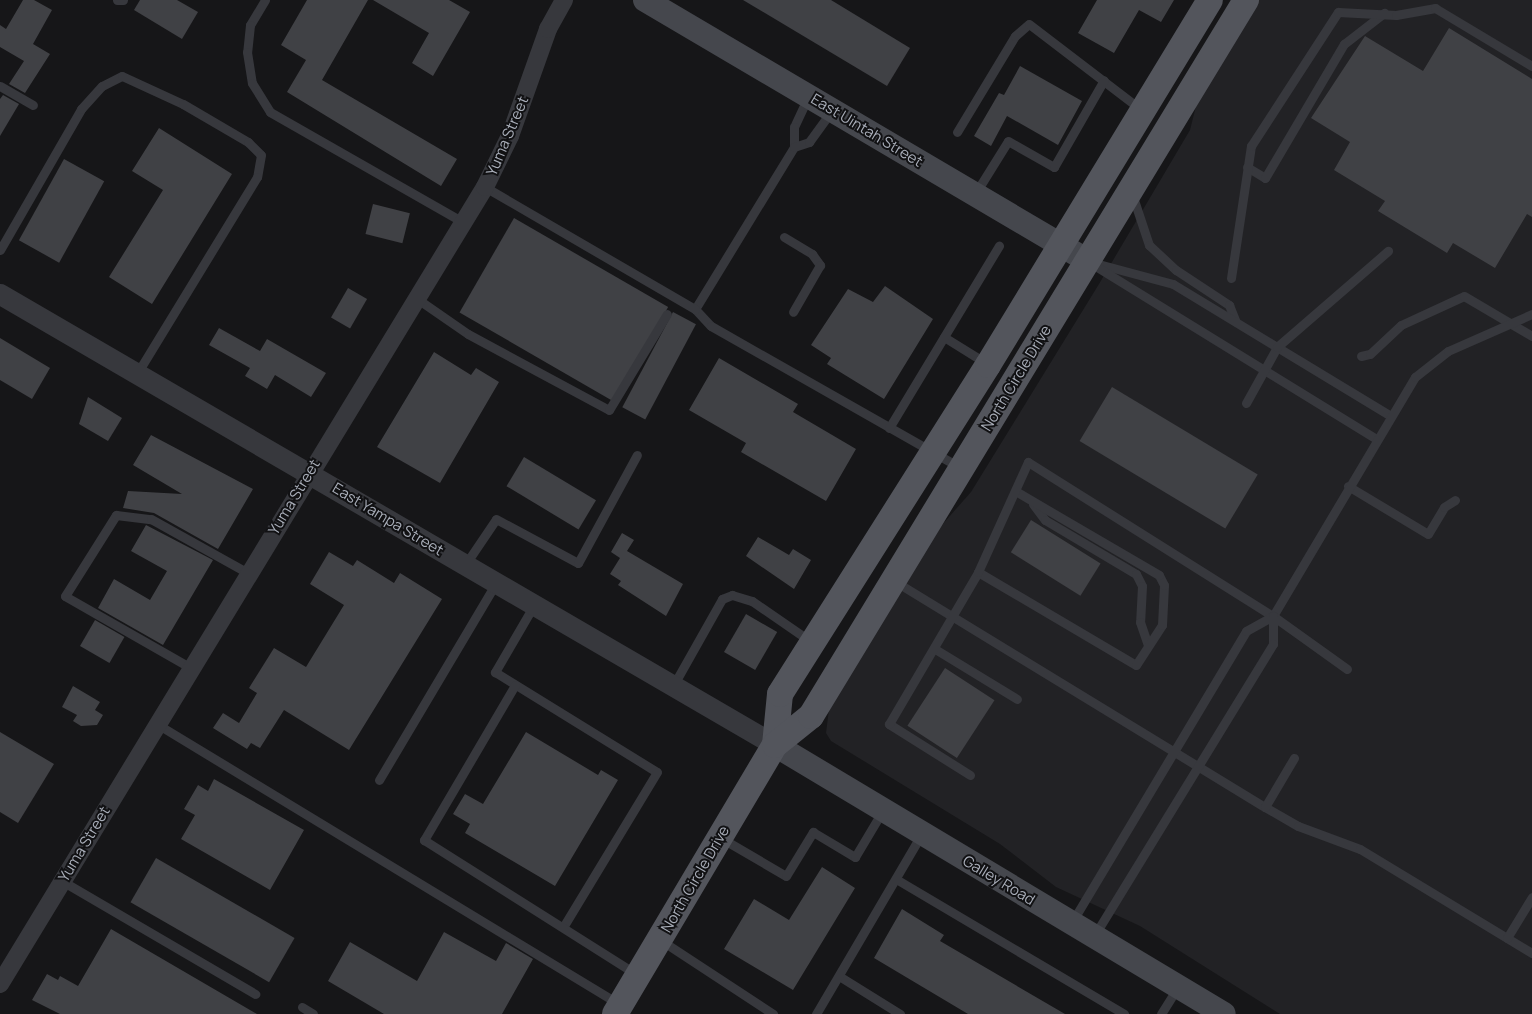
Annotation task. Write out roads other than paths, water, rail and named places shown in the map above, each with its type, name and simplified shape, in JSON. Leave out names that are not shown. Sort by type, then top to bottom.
[{"type":"main road","name":"East Uintah Street","points":[[646,0],[1088,261]]},
{"type":"main road","name":"North Circle Drive","points":[[775,745],[780,694],[933,454],[1062,246],[1210,0]]},
{"type":"main road","name":"North Circle Drive","points":[[618,1010],[719,836],[775,745],[811,716],[1246,0]]},
{"type":"main road","name":"Galley Road","points":[[775,745],[1178,987],[1213,1011]]},
{"type":"street","name":"Yuma Street","points":[[2,977],[485,186],[510,136],[548,29],[564,0]]},
{"type":"street","name":"East Yampa Street","points":[[0,294],[138,372],[775,745]]},
{"type":"lane","points":[[118,0],[123,0]]},
{"type":"lane","points":[[265,0],[250,25],[247,52],[252,83],[270,112],[463,222]]},
{"type":"lane","points":[[1231,278],[1246,167],[1251,146],[1330,18],[1351,9],[1384,13],[1435,8],[1532,66]]},
{"type":"lane","points":[[1246,167],[1264,178],[1344,44],[1384,13]]},
{"type":"lane","points":[[957,132],[1015,36],[1029,24],[1142,111]]},
{"type":"lane","points":[[0,250],[81,109],[102,86],[122,76],[191,108],[248,142],[261,155],[257,177],[138,372]]},
{"type":"lane","points":[[975,194],[1008,141],[1054,167],[1104,80]]},
{"type":"lane","points":[[0,86],[33,106]]},
{"type":"lane","points":[[695,310],[794,147],[794,127],[808,96]]},
{"type":"lane","points":[[794,147],[809,142],[832,110]]},
{"type":"lane","points":[[485,186],[695,310],[711,326],[933,454],[962,468]]},
{"type":"lane","points":[[1131,189],[1149,245],[1176,270],[1229,305],[1236,322]]},
{"type":"lane","points":[[784,237],[812,254],[820,265],[793,312]]},
{"type":"lane","points":[[889,428],[999,246]]},
{"type":"lane","points":[[1246,403],[1277,347],[1388,251]]},
{"type":"lane","points":[[1088,261],[1173,284],[1389,415]]},
{"type":"lane","points":[[1088,261],[1375,438]]},
{"type":"lane","points":[[1361,356],[1370,354],[1401,325],[1464,296],[1532,336]]},
{"type":"lane","points":[[416,298],[468,334],[609,410],[667,314]]},
{"type":"lane","points":[[1093,936],[1272,644],[1273,616],[1389,415],[1429,364],[1468,340],[1532,314]]},
{"type":"lane","points":[[944,337],[988,365]]},
{"type":"lane","points":[[465,565],[496,519],[578,563],[637,455]]},
{"type":"lane","points":[[970,775],[889,724],[978,572],[1017,492],[1028,462],[1273,616],[1347,669]]},
{"type":"lane","points":[[1348,486],[1428,534],[1444,507],[1455,500]]},
{"type":"lane","points":[[978,572],[1136,665],[1162,625],[1164,585],[1159,575],[1017,492]]},
{"type":"lane","points":[[1030,500],[1045,520],[1136,574],[1142,586],[1140,622],[1148,645]]},
{"type":"lane","points":[[191,668],[65,596],[116,515],[151,519],[248,573]]},
{"type":"lane","points":[[894,580],[1265,807],[1298,826],[1360,848],[1532,953]]},
{"type":"lane","points":[[379,780],[496,583]]},
{"type":"lane","points":[[673,686],[722,599],[732,595],[752,601],[812,642]]},
{"type":"lane","points":[[534,605],[495,672],[657,772],[563,927]]},
{"type":"lane","points":[[1072,923],[1246,631],[1273,616]]},
{"type":"lane","points":[[934,650],[1017,698]]},
{"type":"lane","points":[[515,685],[424,840],[638,976]]},
{"type":"lane","points":[[157,724],[618,1010]]},
{"type":"lane","points":[[1265,807],[1294,758]]},
{"type":"lane","points":[[719,836],[786,876],[813,832],[855,857],[884,810]]},
{"type":"lane","points":[[816,1014],[922,833]]},
{"type":"lane","points":[[896,879],[1124,1014]]},
{"type":"lane","points":[[62,881],[255,994]]},
{"type":"lane","points":[[1507,938],[1532,897]]},
{"type":"lane","points":[[660,939],[773,1014]]},
{"type":"lane","points":[[839,976],[900,1014]]},
{"type":"lane","points":[[1161,1014],[1178,987]]},
{"type":"lane","points":[[302,1007],[313,1014]]}]
